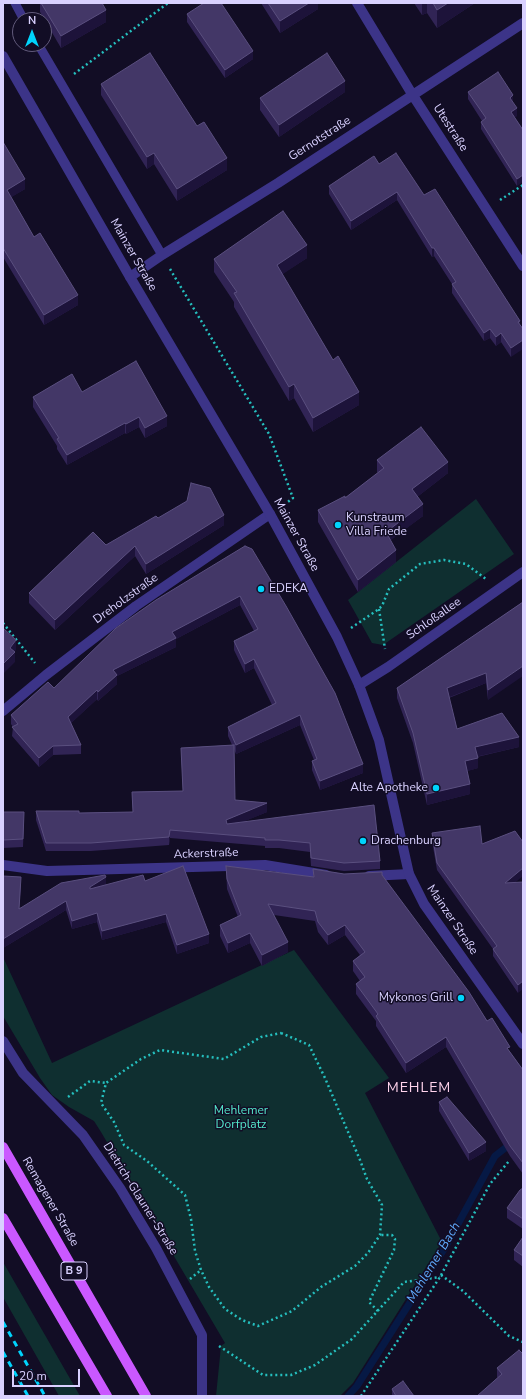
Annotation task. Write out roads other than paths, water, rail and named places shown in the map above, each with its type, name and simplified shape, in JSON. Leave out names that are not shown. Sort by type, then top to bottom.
[{"type":"main road","name":"Remagener Straße","points":[[3,1147],[146,1396]]},
{"type":"main road","points":[[3,1218],[107,1396]]},
{"type":"street","name":"Utestraße","points":[[357,3],[412,94],[523,266]]},
{"type":"street","name":"Gernotstraße","points":[[130,277],[162,255],[278,183],[412,94],[523,23]]},
{"type":"street","name":"Mainzer Straße","points":[[3,56],[130,277],[270,514],[337,637],[359,685],[379,740],[409,874],[424,904],[523,1044]]},
{"type":"street","name":"Dreholzstraße","points":[[3,711],[136,606],[270,514]]},
{"type":"street","name":"Schloßallee","points":[[359,685],[388,668],[523,572]]},
{"type":"street","name":"Ackerstraße","points":[[3,865],[47,871],[265,865],[336,877]]},
{"type":"street","points":[[358,877],[409,874]]},
{"type":"street","name":"Dietrich-Glauner-Straße","points":[[3,1040],[23,1073],[83,1134],[120,1188],[156,1248],[202,1335],[202,1396]]},
{"type":"lane","points":[[15,3],[20,12]]},
{"type":"lane","points":[[42,52],[162,255]]},
{"type":"waterway","name":"Mehlemer Bach","points":[[348,1396],[357,1386],[446,1246],[495,1156],[523,1134]]},
{"type":"railway","points":[[3,1322],[45,1396]]},
{"type":"railway","points":[[3,1352],[28,1396]]},
{"type":"place","name":"Kunstraum Villa Friede","points":[[338,525]]},
{"type":"place","name":"EDEKA","points":[[261,589]]},
{"type":"place","name":"Alte Apotheke","points":[[436,788]]},
{"type":"place","name":"Drachenburg","points":[[363,841]]},
{"type":"place","name":"Mykonos Grill","points":[[461,998]]},
{"type":"district","name":"MEHLEM","points":[[419,1089]]},
{"type":"park label","name":"Mehlemer Dorfplatz","points":[[241,1118]]}]
